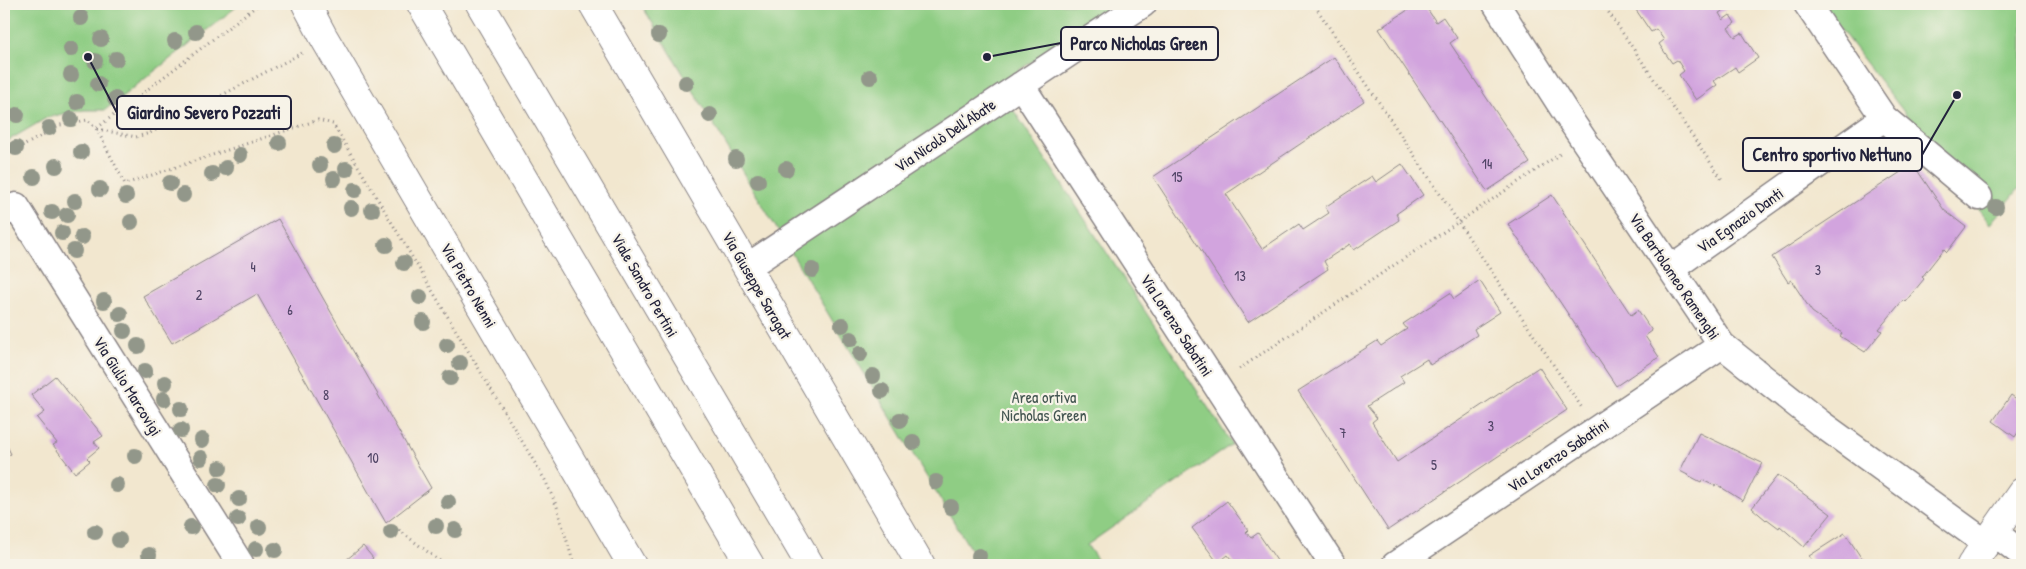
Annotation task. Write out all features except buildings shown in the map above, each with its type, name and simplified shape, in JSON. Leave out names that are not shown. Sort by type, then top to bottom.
[{"type":"main road","name":"Via Pietro Nenni","points":[[306,4],[632,565]]},
{"type":"main road","points":[[421,4],[750,565]]},
{"type":"main road","name":"Viale Sandro Pertini","points":[[480,4],[810,565]]},
{"type":"main road","name":"Via Giuseppe Saragat","points":[[593,4],[921,565]]},
{"type":"main road","points":[[1984,547],[2022,492]]},
{"type":"street","name":"Via Nicolò Dell'Abate","points":[[747,267],[1143,4]]},
{"type":"street","name":"Via Bartolomeo Ramenghi","points":[[1496,4],[1582,138],[1722,345],[1820,423],[1984,547],[2022,554]]},
{"type":"street","points":[[1807,4],[1884,118],[1979,197]]},
{"type":"street","name":"Via Lorenzo Sabatini","points":[[1021,85],[1333,565]]},
{"type":"street","name":"Via Egnazio Danti","points":[[1670,269],[1884,118]]},
{"type":"street","name":"Via Giulio Marcovigi","points":[[10,210],[240,565]]},
{"type":"street","name":"Via Lorenzo Sabatini","points":[[1395,565],[1722,345]]},
{"type":"path","points":[[96,128],[259,4]]},
{"type":"path","points":[[1603,4],[1723,181]]},
{"type":"path","points":[[1315,6],[1596,430]]},
{"type":"path","points":[[96,128],[136,137],[150,133],[302,53]]},
{"type":"path","points":[[4,157],[60,125],[88,120],[96,128],[125,184],[318,120],[332,124],[545,480],[557,507],[574,565]]},
{"type":"path","points":[[1216,385],[1582,138]]},
{"type":"path","points":[[395,527],[445,565]]},
{"type":"green space","points":[[4,4],[240,4],[105,110],[84,110],[48,117],[4,143]]},
{"type":"green space","name":"Area ortiva Nicholas Green","points":[[641,4],[1122,4],[999,83],[999,88],[1232,444],[1087,545],[1101,565],[980,565]]},
{"type":"green space","points":[[1821,4],[2022,4],[2022,185],[1990,224]]},
{"type":"place","name":"Giardino Severo Pozzati","points":[[88,57]]},
{"type":"place","name":"Parco Nicholas Green","points":[[987,57]]},
{"type":"place","name":"Centro sportivo Nettuno","points":[[1957,95]]}]
